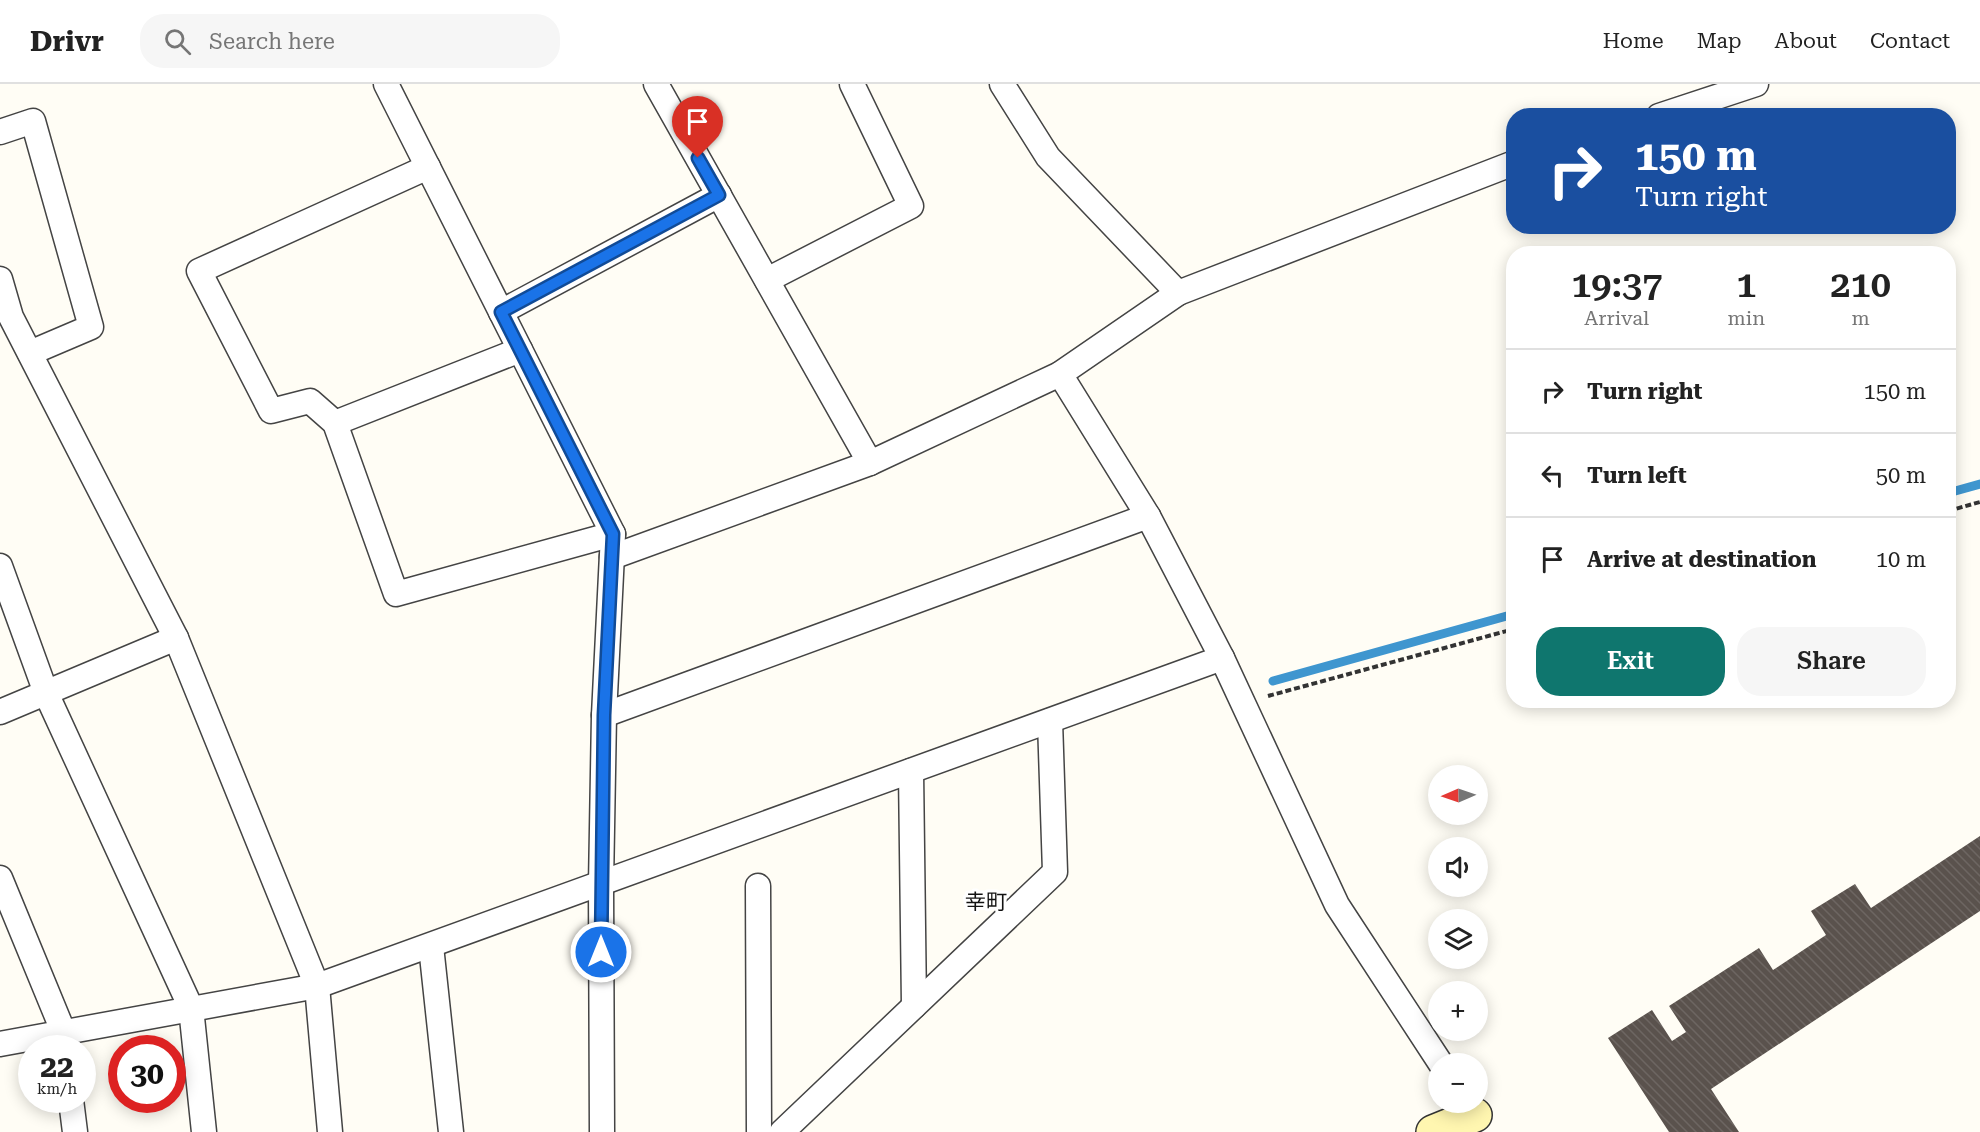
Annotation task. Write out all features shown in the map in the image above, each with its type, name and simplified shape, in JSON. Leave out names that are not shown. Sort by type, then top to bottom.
[{"type":"street","points":[[386,84],[520,350],[613,545],[604,715],[601,885],[602,1132]]},
{"type":"street","points":[[656,84],[870,463]]},
{"type":"street","points":[[767,280],[911,206],[852,84]]},
{"type":"street","points":[[1002,84],[1048,157],[1178,293]]},
{"type":"street","points":[[1683,108],[1756,84]]},
{"type":"street","points":[[0,132],[33,121],[90,327],[30,352]]},
{"type":"street","points":[[428,167],[199,271],[271,411],[310,401],[336,423],[396,594],[613,545],[870,463],[1060,374],[1178,293],[1506,166]]},
{"type":"street","points":[[501,312],[719,195]]},
{"type":"street","points":[[0,279],[6,319],[30,352],[177,638],[317,986],[330,1132]]},
{"type":"street","points":[[336,423],[520,350]]},
{"type":"street","points":[[1060,374],[1148,516],[1222,658],[1337,905],[1434,1053]]},
{"type":"street","points":[[604,715],[1148,516]]},
{"type":"street","points":[[0,566],[46,693],[191,1008],[204,1132]]},
{"type":"street","points":[[0,712],[177,638]]},
{"type":"street","points":[[84,1035],[191,1008],[317,986],[601,885],[1222,658]]},
{"type":"street","points":[[782,1132],[1055,872],[1050,721]]},
{"type":"street","points":[[911,771],[914,1006]]},
{"type":"street","points":[[0,878],[62,1035]]},
{"type":"street","points":[[758,886],[759,1132]]},
{"type":"street","points":[[431,946],[451,1132]]},
{"type":"street","points":[[0,1044],[18,1043]]},
{"type":"street","points":[[73,1113],[75,1132]]},
{"type":"street","points":[[1432,1132],[1476,1117]]},
{"type":"path","points":[[1956,509],[1980,502]]},
{"type":"path","points":[[1241,703],[1506,631]]},
{"type":"building","points":[[1980,836],[1980,911],[1711,1089],[1739,1132],[1669,1132],[1608,1038],[1652,1010],[1672,1041],[1686,1032],[1669,1006],[1759,948],[1773,970],[1826,935],[1811,911],[1855,884],[1871,908]]},
{"type":"waterway","points":[[1956,491],[1980,484]]},
{"type":"waterway","points":[[1273,681],[1506,616]]},
{"type":"district","name":"幸町","points":[[986,902]]},
{"type":"route","points":[[601,952],[604,715],[613,534],[501,312],[719,195],[698,158]]}]
